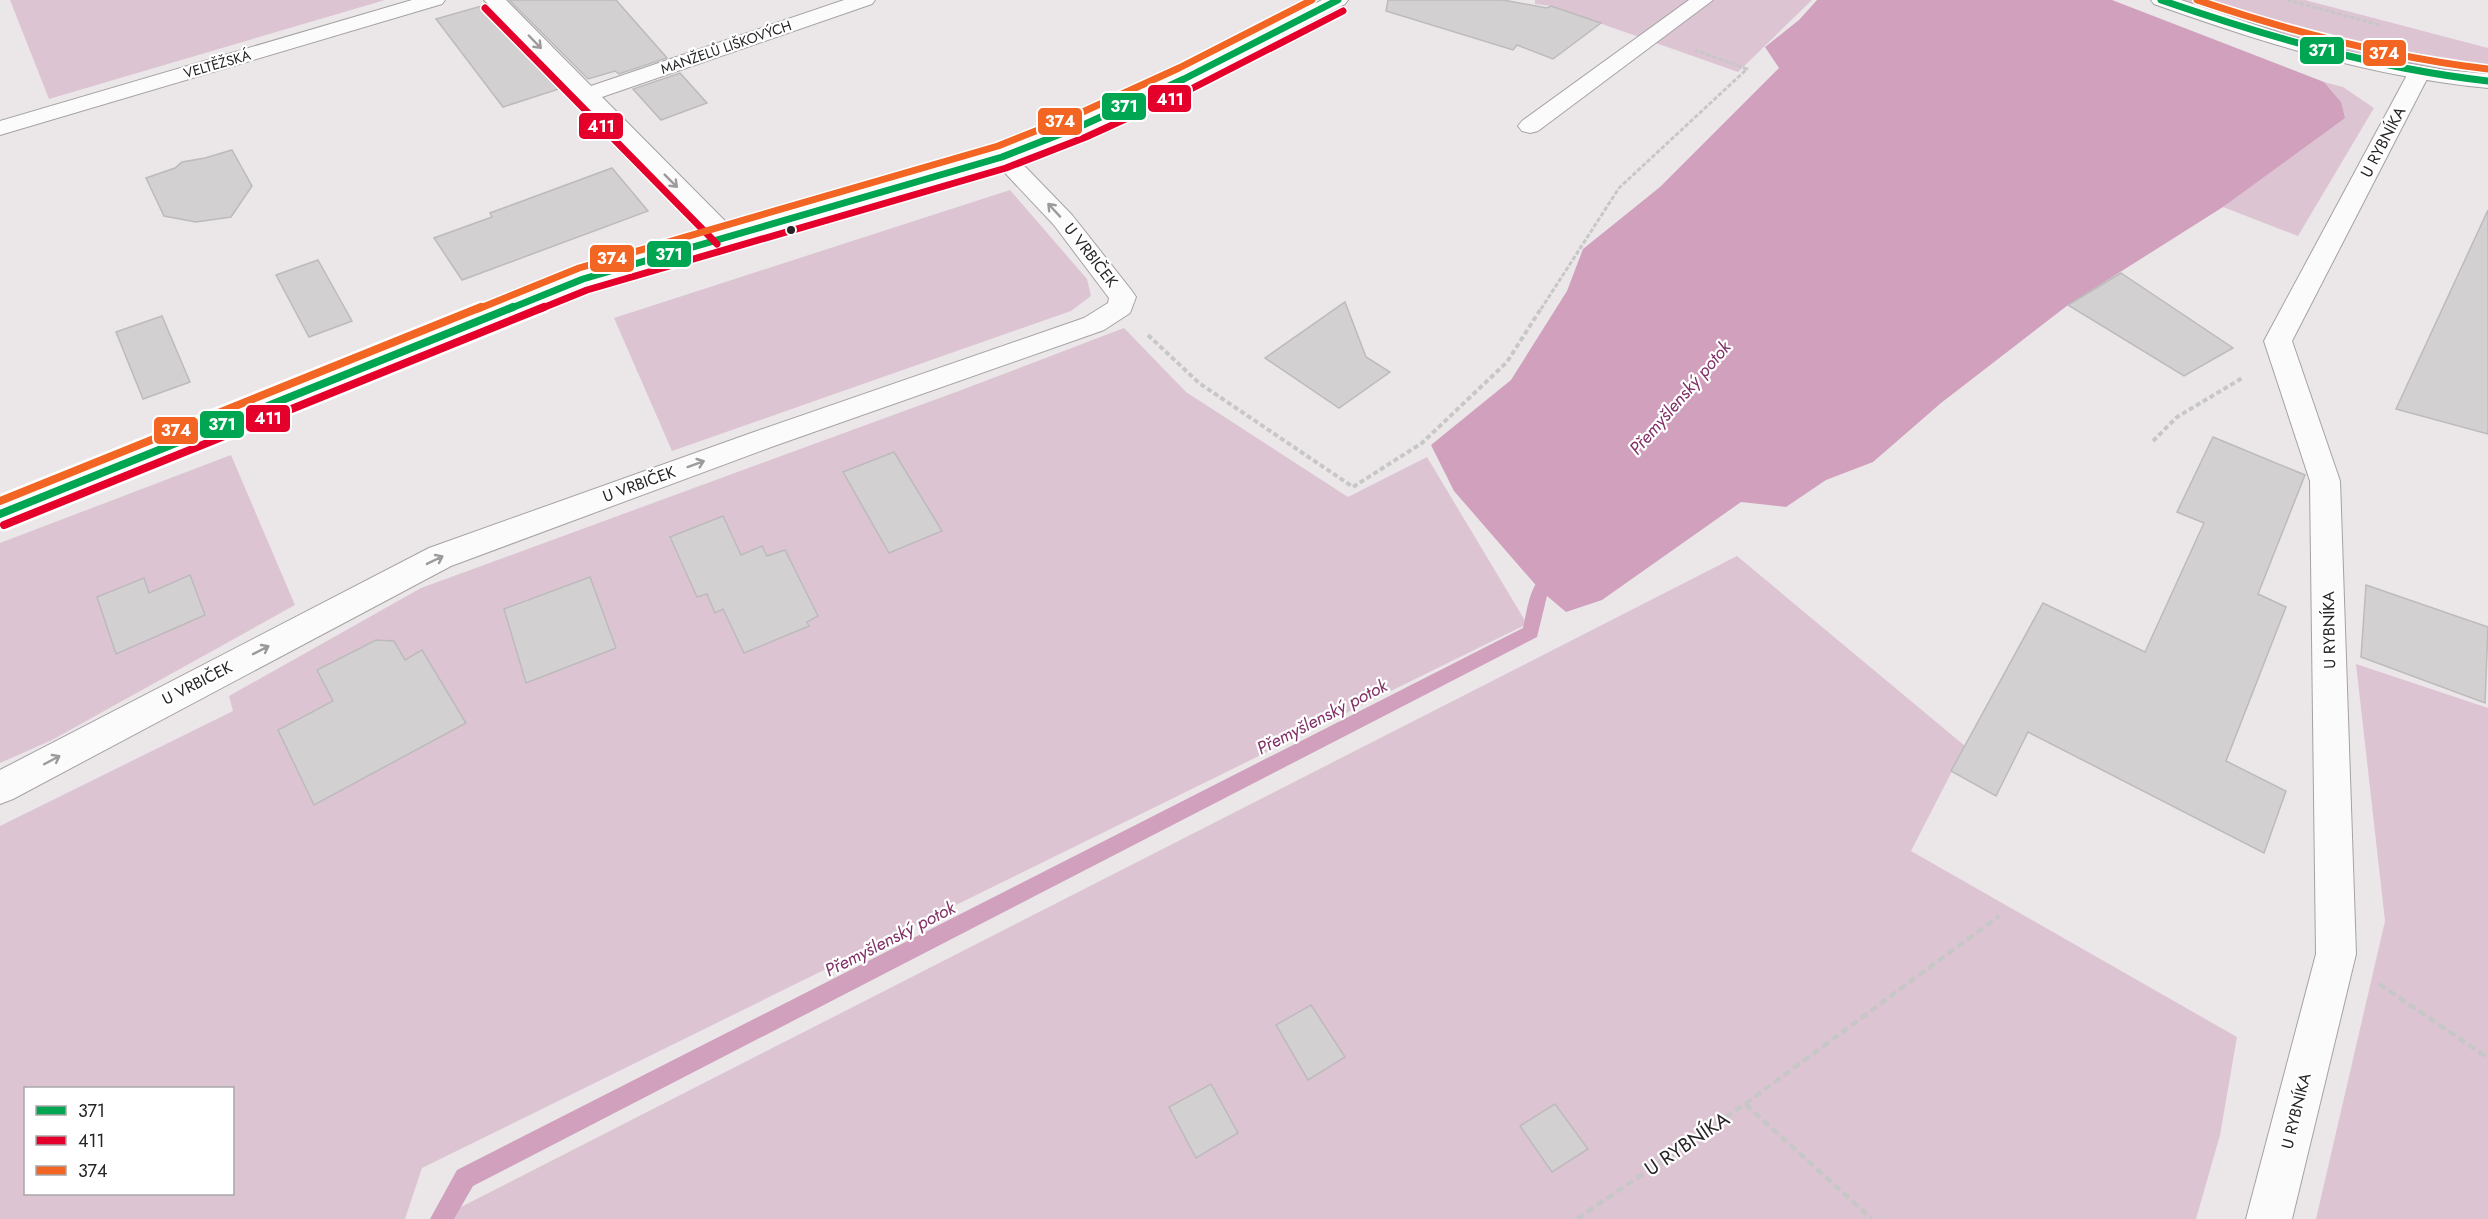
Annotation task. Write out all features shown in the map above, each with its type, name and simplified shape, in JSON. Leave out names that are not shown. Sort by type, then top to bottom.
[{"type":"street","name":"VELTĚŽSKÁ","points":[[0,128],[435,0]]},
{"type":"street","points":[[494,0],[726,236]]},
{"type":"street","name":"MANŽELŮ LIŠKOVÝCH","points":[[586,95],[865,0]]},
{"type":"street","points":[[0,514],[583,279],[1002,157],[1082,126],[1184,79],[1338,0]]},
{"type":"street","points":[[1530,126],[1657,36],[1703,0]]},
{"type":"street","points":[[2161,0],[2311,51],[2418,75],[2488,81]]},
{"type":"street","name":"U RYBNÍKA","points":[[2269,1219],[2336,954],[2325,481],[2278,341],[2418,75]]},
{"type":"street","name":"U VRBIČEK","points":[[0,788],[440,558],[764,439],[1094,324],[1120,307],[1123,297],[1063,220],[1002,157]]},
{"type":"path","points":[[1120,307],[1199,383],[1353,487],[1422,442],[1507,362],[1619,188],[1747,69],[1657,36]]},
{"type":"path","points":[[2153,441],[2177,417],[2245,377],[2284,362]]},
{"type":"path","points":[[1745,1104],[1999,916]]},
{"type":"path","points":[[2336,954],[2488,1058]]},
{"type":"path","name":"U RYBNÍKA","points":[[1577,1219],[1745,1104],[1872,1219]]},
{"type":"shaded area","points":[[10,0],[385,0],[49,99]]},
{"type":"shaded area","points":[[1535,0],[1812,0],[1738,72],[1551,6],[1535,4]]},
{"type":"shaded area","points":[[2184,0],[2305,0],[2488,48],[2488,69],[2410,63],[2371,56],[2295,37]]},
{"type":"shaded area","points":[[2324,82],[2343,87],[2374,108],[2298,236],[2223,207],[2277,166],[2341,102]]},
{"type":"shaded area","points":[[1010,190],[1087,279],[1091,296],[1071,311],[672,451],[614,318]]},
{"type":"shaded area","points":[[1124,328],[1186,392],[1348,497],[1427,457],[1527,624],[422,1168],[405,1219],[0,1219],[0,826],[233,711],[229,696],[421,588]]},
{"type":"shaded area","points":[[231,455],[295,605],[52,740],[0,763],[0,543]]},
{"type":"shaded area","points":[[1737,556],[1965,746],[1911,851],[2237,1037],[2220,1135],[2196,1219],[449,1219],[453,1211]]},
{"type":"shaded area","points":[[2356,664],[2488,708],[2488,1219],[2316,1219],[2385,921]]},
{"type":"water","points":[[1817,0],[2112,0],[2324,82],[2341,102],[2345,118],[2223,207],[2068,305],[1941,403],[1873,462],[1826,480],[1786,507],[1741,502],[1602,600],[1566,612],[1540,590],[1454,491],[1431,445],[1511,380],[1567,291],[1583,249],[1660,187],[1779,68],[1765,47],[1799,20]]},
{"type":"building","points":[[509,0],[616,0],[667,58],[619,74],[615,71],[588,79]]},
{"type":"building","points":[[1388,0],[1503,0],[1547,8],[1551,6],[1601,23],[1553,59],[1517,45],[1513,50],[1386,11]]},
{"type":"building","points":[[485,5],[565,87],[503,107],[436,19]]},
{"type":"building","points":[[680,73],[707,103],[661,120],[633,89]]},
{"type":"building","points":[[232,150],[252,186],[231,217],[196,222],[164,216],[146,178],[175,168],[182,162]]},
{"type":"building","points":[[612,168],[648,211],[462,280],[434,238],[492,217],[490,213]]},
{"type":"building","points":[[2488,210],[2488,434],[2396,409]]},
{"type":"building","points":[[318,260],[352,321],[309,337],[276,275]]},
{"type":"building","points":[[2121,273],[2233,348],[2184,376],[2068,305]]},
{"type":"building","points":[[1345,302],[1366,357],[1390,372],[1339,408],[1265,358]]},
{"type":"building","points":[[162,316],[190,382],[143,399],[116,332]]},
{"type":"building","points":[[2213,437],[2305,475],[2258,594],[2286,607],[2226,761],[2286,791],[2264,853],[2028,732],[1996,796],[1951,771],[2043,603],[2145,652],[2204,523],[2177,512]]},
{"type":"building","points":[[894,452],[942,531],[889,553],[843,472]]},
{"type":"building","points":[[723,516],[741,555],[762,546],[767,556],[785,550],[818,616],[807,622],[809,626],[744,653],[723,609],[715,613],[707,594],[697,597],[670,537]]},
{"type":"building","points":[[190,575],[205,615],[116,654],[97,597],[144,578],[149,593]]},
{"type":"building","points":[[590,577],[616,648],[526,683],[504,609]]},
{"type":"building","points":[[2366,585],[2488,627],[2485,703],[2361,657]]},
{"type":"building","points":[[376,640],[394,641],[405,660],[422,650],[466,723],[314,805],[278,730],[333,701],[317,670]]},
{"type":"building","points":[[1311,1005],[1345,1057],[1308,1080],[1276,1025]]},
{"type":"building","points":[[1211,1084],[1238,1133],[1196,1158],[1169,1107]]},
{"type":"building","points":[[1555,1104],[1588,1149],[1552,1172],[1520,1126]]},
{"type":"waterway","name":"Přemyšlenský potok","points":[[441,1219],[465,1178],[1531,632],[1540,590],[1555,574]]},
{"type":"transit line","name":"374","points":[[0,501],[579,268],[998,146],[1076,115],[1179,68],[1312,0]]},
{"type":"transit line","name":"371","points":[[0,514],[583,279],[1002,157],[1081,126],[1184,79],[1338,0]]},
{"type":"transit line","name":"371","points":[[2161,0],[2322,51],[2404,69],[2488,81]]},
{"type":"transit line","name":"374","points":[[2197,0],[2340,43],[2413,59],[2488,69]]},
{"type":"transit line","name":"411","points":[[485,8],[717,244]]},
{"type":"transit line","name":"411","points":[[4,525],[587,290],[1006,168],[1086,137],[1189,90],[1343,11]]}]
